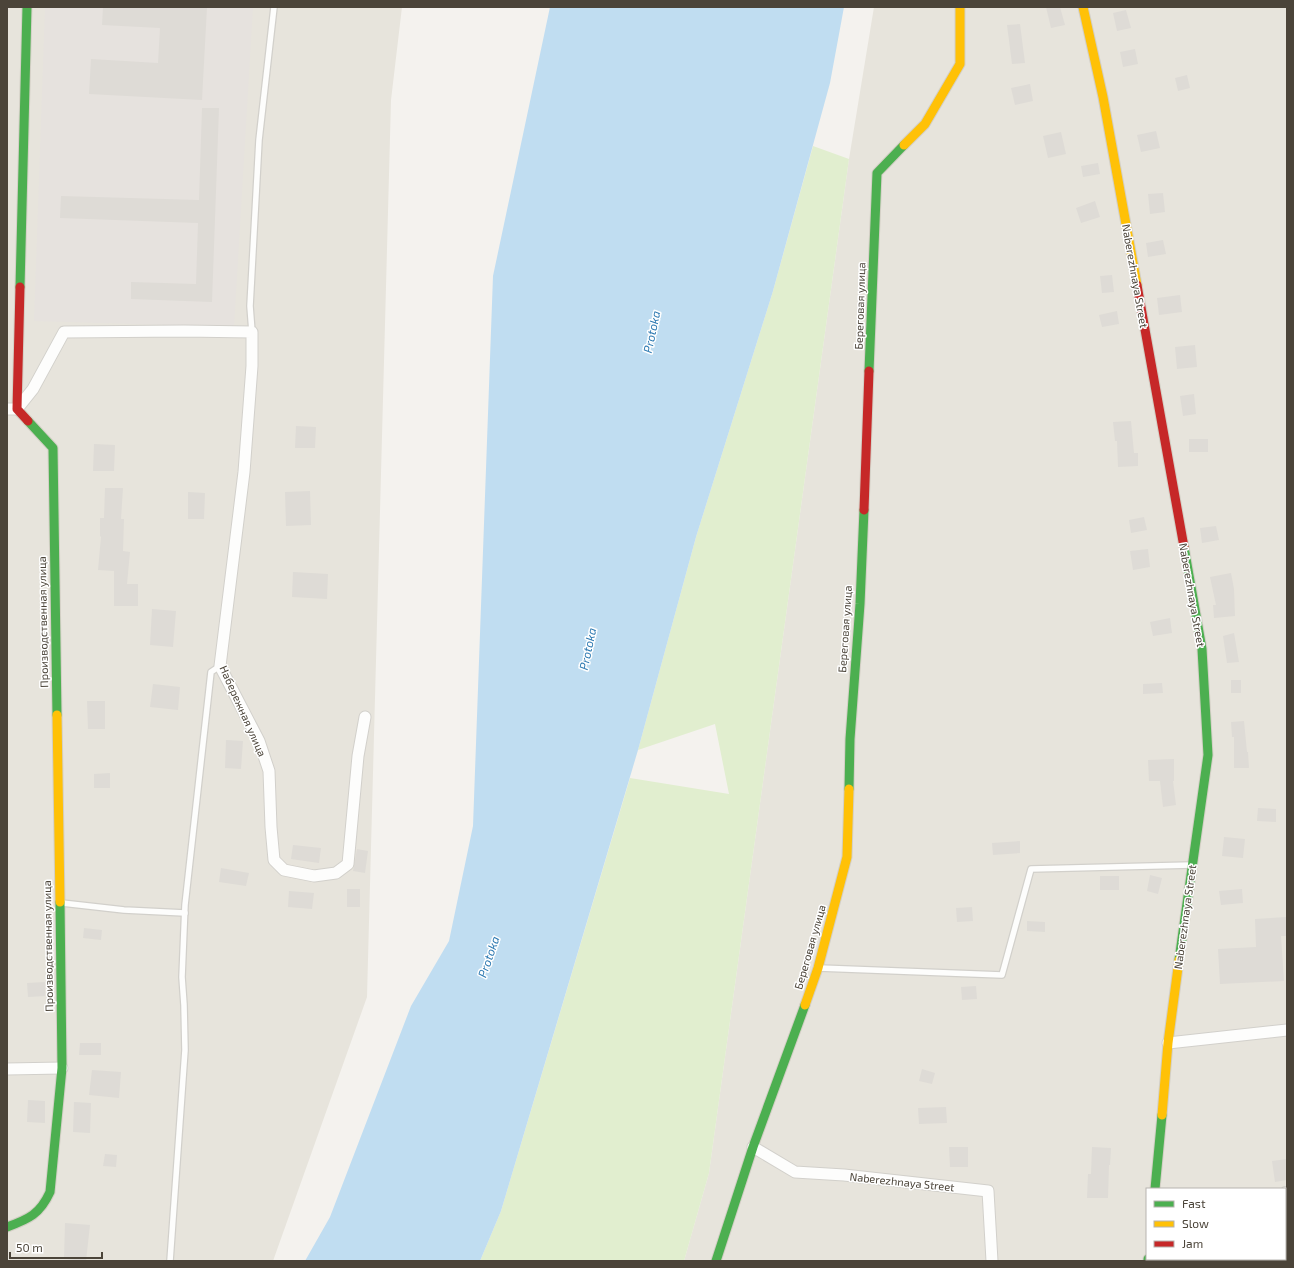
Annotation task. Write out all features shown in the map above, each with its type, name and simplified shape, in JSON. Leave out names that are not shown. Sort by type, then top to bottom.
[{"type":"street","points":[[12,409],[27,7]]},
{"type":"street","name":"Береговая улица","points":[[716,1261],[753,1147],[818,968],[847,857],[850,739],[860,604],[877,173],[925,124],[960,64],[960,7]]},
{"type":"street","name":"Naberezhnaya Street","points":[[1083,7],[1103,97],[1202,649],[1208,755],[1168,1043],[1155,1188]]},
{"type":"street","points":[[12,409],[33,389],[64,332],[252,332]]},
{"type":"street","name":"Набережная улица","points":[[252,332],[252,366],[244,472],[220,666],[259,741],[269,770],[274,860],[284,870],[314,876],[336,873],[348,864],[358,756],[365,717]]},
{"type":"street","name":"Производственная улица","points":[[7,1227],[30,1218],[45,1204],[50,1192],[62,1068],[53,448],[12,409]]},
{"type":"street","points":[[1168,1043],[1287,1030]]},
{"type":"street","points":[[7,1068],[62,1068]]},
{"type":"street","name":"Naberezhnaya Street","points":[[753,1147],[795,1172],[844,1175],[988,1191],[992,1261]]},
{"type":"lane","points":[[252,332],[250,306],[259,140],[274,7]]},
{"type":"lane","points":[[170,1261],[185,1050],[182,977],[185,913],[211,672],[220,666]]},
{"type":"lane","points":[[818,968],[1002,975],[1030,869],[1192,865]]},
{"type":"lane","points":[[60,903],[124,910],[185,913]]},
{"type":"shaded area","points":[[7,7],[402,7],[391,100],[367,997],[273,1261],[7,1261]]},
{"type":"shaded area","points":[[45,7],[253,7],[234,327],[34,321]]},
{"type":"shaded area","points":[[874,7],[1287,7],[1287,1261],[684,1261],[709,1173],[849,159]]},
{"type":"green space","points":[[813,146],[849,159],[709,1173],[684,1261],[480,1261],[501,1211],[630,778],[729,794],[715,724],[638,750],[696,537],[773,291]]},
{"type":"water","name":"Protoka","points":[[550,7],[844,7],[830,83],[773,291],[696,537],[638,750],[501,1211],[480,1261],[305,1261],[330,1217],[411,1006],[449,941],[473,826],[493,276]]},
{"type":"building","points":[[103,7],[207,7],[202,100],[89,94],[91,59],[158,63],[160,28],[102,25]]},
{"type":"building","points":[[1046,7],[1060,7],[1065,25],[1051,28]]},
{"type":"building","points":[[1126,10],[1131,28],[1117,31],[1113,13]]},
{"type":"building","points":[[1020,24],[1025,63],[1012,64],[1007,25]]},
{"type":"building","points":[[1135,49],[1138,64],[1123,67],[1120,52]]},
{"type":"building","points":[[1187,75],[1190,88],[1178,91],[1175,78]]},
{"type":"building","points":[[1030,84],[1033,101],[1015,105],[1011,88]]},
{"type":"building","points":[[202,108],[219,108],[212,302],[131,299],[131,282],[196,284],[198,223],[60,218],[61,196],[199,200]]},
{"type":"building","points":[[1156,131],[1160,148],[1141,152],[1137,135]]},
{"type":"building","points":[[1061,132],[1066,154],[1048,158],[1043,136]]},
{"type":"building","points":[[1098,163],[1100,174],[1083,177],[1081,166]]},
{"type":"building","points":[[1163,193],[1165,212],[1150,214],[1148,194]]},
{"type":"building","points":[[1095,201],[1100,217],[1081,223],[1076,208]]},
{"type":"building","points":[[1163,240],[1166,254],[1148,257],[1146,243]]},
{"type":"building","points":[[1112,275],[1114,292],[1102,293],[1100,276]]},
{"type":"building","points":[[1180,295],[1182,312],[1159,315],[1157,298]]},
{"type":"building","points":[[1117,311],[1119,324],[1102,327],[1099,315]]},
{"type":"building","points":[[1195,345],[1197,367],[1177,369],[1175,347]]},
{"type":"building","points":[[1194,394],[1196,414],[1183,416],[1180,396]]},
{"type":"building","points":[[1131,421],[1134,453],[1138,453],[1138,466],[1118,467],[1117,441],[1115,441],[1113,422]]},
{"type":"building","points":[[296,426],[316,427],[315,448],[295,448]]},
{"type":"building","points":[[1189,439],[1208,439],[1208,452],[1189,452]]},
{"type":"building","points":[[94,444],[115,445],[114,471],[93,471]]},
{"type":"building","points":[[105,488],[123,488],[121,519],[124,519],[123,551],[130,552],[127,584],[138,584],[138,606],[114,606],[114,571],[98,570],[101,537],[100,518],[104,518]]},
{"type":"building","points":[[310,491],[311,525],[286,526],[285,492]]},
{"type":"building","points":[[188,492],[205,493],[204,519],[188,519]]},
{"type":"building","points":[[1144,517],[1147,530],[1131,533],[1129,520]]},
{"type":"building","points":[[1216,526],[1219,540],[1202,543],[1200,528]]},
{"type":"building","points":[[1148,549],[1150,567],[1133,570],[1130,551]]},
{"type":"building","points":[[293,572],[328,574],[327,599],[292,597]]},
{"type":"building","points":[[1231,573],[1234,589],[1235,616],[1214,618],[1213,605],[1216,605],[1210,577]]},
{"type":"building","points":[[152,609],[176,611],[173,647],[150,645]]},
{"type":"building","points":[[1170,618],[1172,633],[1153,636],[1150,622]]},
{"type":"building","points":[[1234,633],[1239,662],[1227,663],[1223,636]]},
{"type":"building","points":[[1231,680],[1241,680],[1241,693],[1231,693]]},
{"type":"building","points":[[1162,683],[1163,693],[1143,694],[1143,684]]},
{"type":"building","points":[[153,684],[180,687],[178,710],[150,707]]},
{"type":"building","points":[[87,701],[105,701],[105,729],[88,729]]},
{"type":"building","points":[[1244,721],[1249,768],[1234,768],[1234,737],[1232,737],[1231,722]]},
{"type":"building","points":[[226,740],[243,741],[241,769],[225,768]]},
{"type":"building","points":[[1174,759],[1173,781],[1176,805],[1163,807],[1160,781],[1149,781],[1148,760]]},
{"type":"building","points":[[110,773],[110,788],[94,788],[94,774]]},
{"type":"building","points":[[1258,808],[1276,809],[1276,822],[1257,821]]},
{"type":"building","points":[[1224,837],[1245,839],[1243,858],[1222,856]]},
{"type":"building","points":[[1020,841],[1020,853],[993,855],[992,843]]},
{"type":"building","points":[[293,845],[321,848],[319,863],[291,859]]},
{"type":"building","points":[[357,849],[368,851],[365,873],[353,871]]},
{"type":"building","points":[[221,868],[249,873],[246,886],[219,882]]},
{"type":"building","points":[[1150,875],[1162,878],[1158,894],[1147,891]]},
{"type":"building","points":[[1100,876],[1119,876],[1119,890],[1100,890]]},
{"type":"building","points":[[347,889],[360,889],[360,907],[347,907]]},
{"type":"building","points":[[1242,889],[1243,903],[1221,905],[1219,891]]},
{"type":"building","points":[[289,891],[314,893],[312,909],[288,907]]},
{"type":"building","points":[[972,907],[973,921],[957,922],[956,908]]},
{"type":"building","points":[[1287,917],[1287,936],[1281,936],[1284,981],[1220,984],[1218,949],[1256,947],[1255,919]]},
{"type":"building","points":[[1027,921],[1045,922],[1045,932],[1027,931]]},
{"type":"building","points":[[84,928],[102,930],[101,940],[83,938]]},
{"type":"building","points":[[45,982],[45,996],[28,997],[27,983]]},
{"type":"building","points":[[976,986],[977,999],[962,1000],[961,987]]},
{"type":"building","points":[[80,1043],[101,1043],[101,1055],[79,1055]]},
{"type":"building","points":[[922,1069],[935,1073],[932,1084],[919,1081]]},
{"type":"building","points":[[92,1070],[121,1072],[119,1098],[89,1095]]},
{"type":"building","points":[[28,1100],[45,1101],[45,1123],[27,1122]]},
{"type":"building","points":[[74,1102],[91,1103],[90,1133],[73,1132]]},
{"type":"building","points":[[946,1107],[947,1123],[919,1124],[918,1108]]},
{"type":"building","points":[[949,1147],[968,1147],[968,1167],[950,1167]]},
{"type":"building","points":[[1092,1147],[1111,1148],[1108,1198],[1087,1198],[1088,1174],[1091,1174]]},
{"type":"building","points":[[105,1154],[117,1155],[116,1167],[103,1166]]},
{"type":"building","points":[[1287,1159],[1287,1180],[1275,1182],[1272,1161]]},
{"type":"building","points":[[65,1223],[90,1225],[86,1261],[64,1259]]},
{"type":"traffic: fast","points":[[20,287],[27,7]]},
{"type":"traffic: fast","points":[[869,371],[877,173],[904,145]]},
{"type":"traffic: fast","points":[[28,421],[53,448],[57,715]]},
{"type":"traffic: fast","points":[[849,789],[850,739],[860,604],[864,510]]},
{"type":"traffic: fast","points":[[1179,960],[1208,755],[1202,649],[1184,547]]},
{"type":"traffic: fast","points":[[7,1227],[28,1218],[38,1211],[50,1192],[62,1068],[60,902]]},
{"type":"traffic: fast","points":[[716,1261],[753,1147],[805,1005]]},
{"type":"traffic: fast","points":[[1155,1188],[1162,1115]]},
{"type":"traffic: slow","points":[[904,145],[925,124],[960,64],[960,7]]},
{"type":"traffic: slow","points":[[1083,7],[1103,97],[1137,285]]},
{"type":"traffic: slow","points":[[57,715],[60,902]]},
{"type":"traffic: slow","points":[[805,1005],[818,968],[847,857],[849,789]]},
{"type":"traffic: slow","points":[[1162,1115],[1168,1043],[1179,960]]},
{"type":"traffic: jam","points":[[1137,285],[1184,547]]},
{"type":"traffic: jam","points":[[20,287],[17,409],[28,421]]},
{"type":"traffic: jam","points":[[864,510],[869,371]]}]
